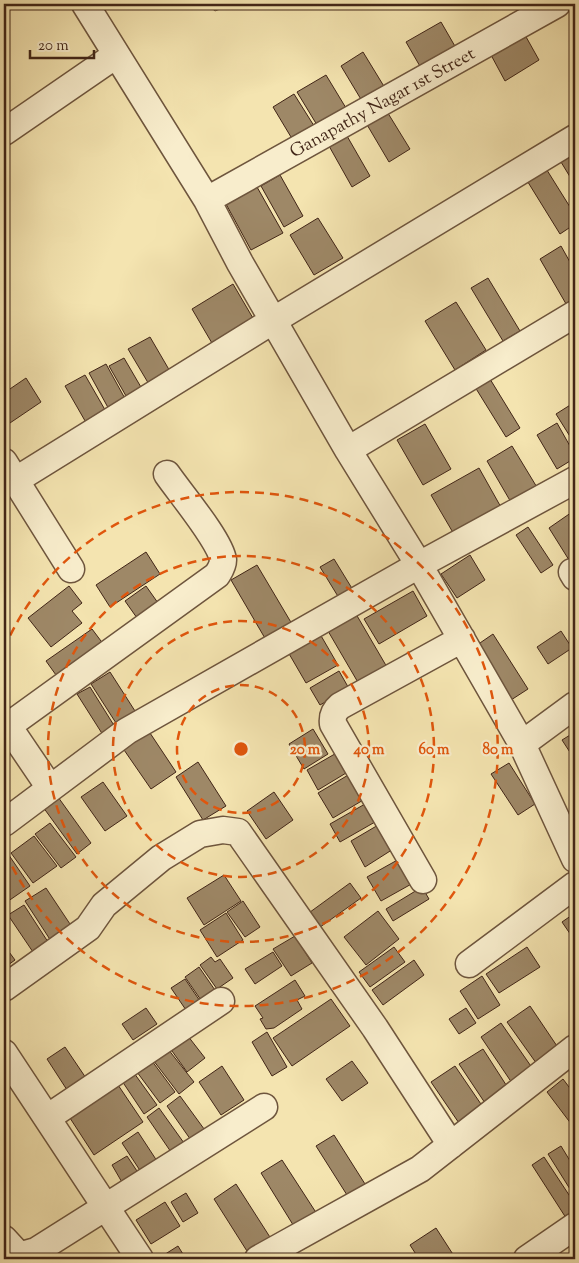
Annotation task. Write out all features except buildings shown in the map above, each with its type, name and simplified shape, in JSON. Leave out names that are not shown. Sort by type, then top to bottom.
[{"type":"street","points":[[85,4],[207,200],[240,263],[348,450],[462,639],[522,744],[575,858]]},
{"type":"street","name":"Ganapathy Nagar 1st Street","points":[[207,200],[557,4]]},
{"type":"street","points":[[4,132],[116,55]]},
{"type":"street","points":[[71,569],[10,471],[274,320],[575,138]]},
{"type":"street","points":[[348,450],[575,314]]},
{"type":"street","points":[[50,788],[6,723],[165,614],[217,575],[222,568],[223,562],[216,542],[167,474]]},
{"type":"street","points":[[4,823],[127,731],[419,565],[575,480]]},
{"type":"street","points":[[423,880],[333,724],[332,717],[335,710],[340,706],[462,639]]},
{"type":"street","points":[[522,744],[575,705]]},
{"type":"street","points":[[4,988],[88,928],[104,905],[161,858],[200,834],[223,830],[238,832],[370,1020],[451,1145]]},
{"type":"street","points":[[469,964],[575,885]]},
{"type":"street","points":[[46,1118],[221,1001]]},
{"type":"street","points":[[258,1259],[420,1168],[575,1048]]},
{"type":"street","points":[[4,1053],[140,1259]]},
{"type":"street","points":[[4,1239],[16,1252],[22,1255],[36,1251],[264,1108]]},
{"type":"street","points":[[527,1259],[575,1226]]},
{"type":"shaded area","points":[[207,4],[233,4],[215,11]]}]
